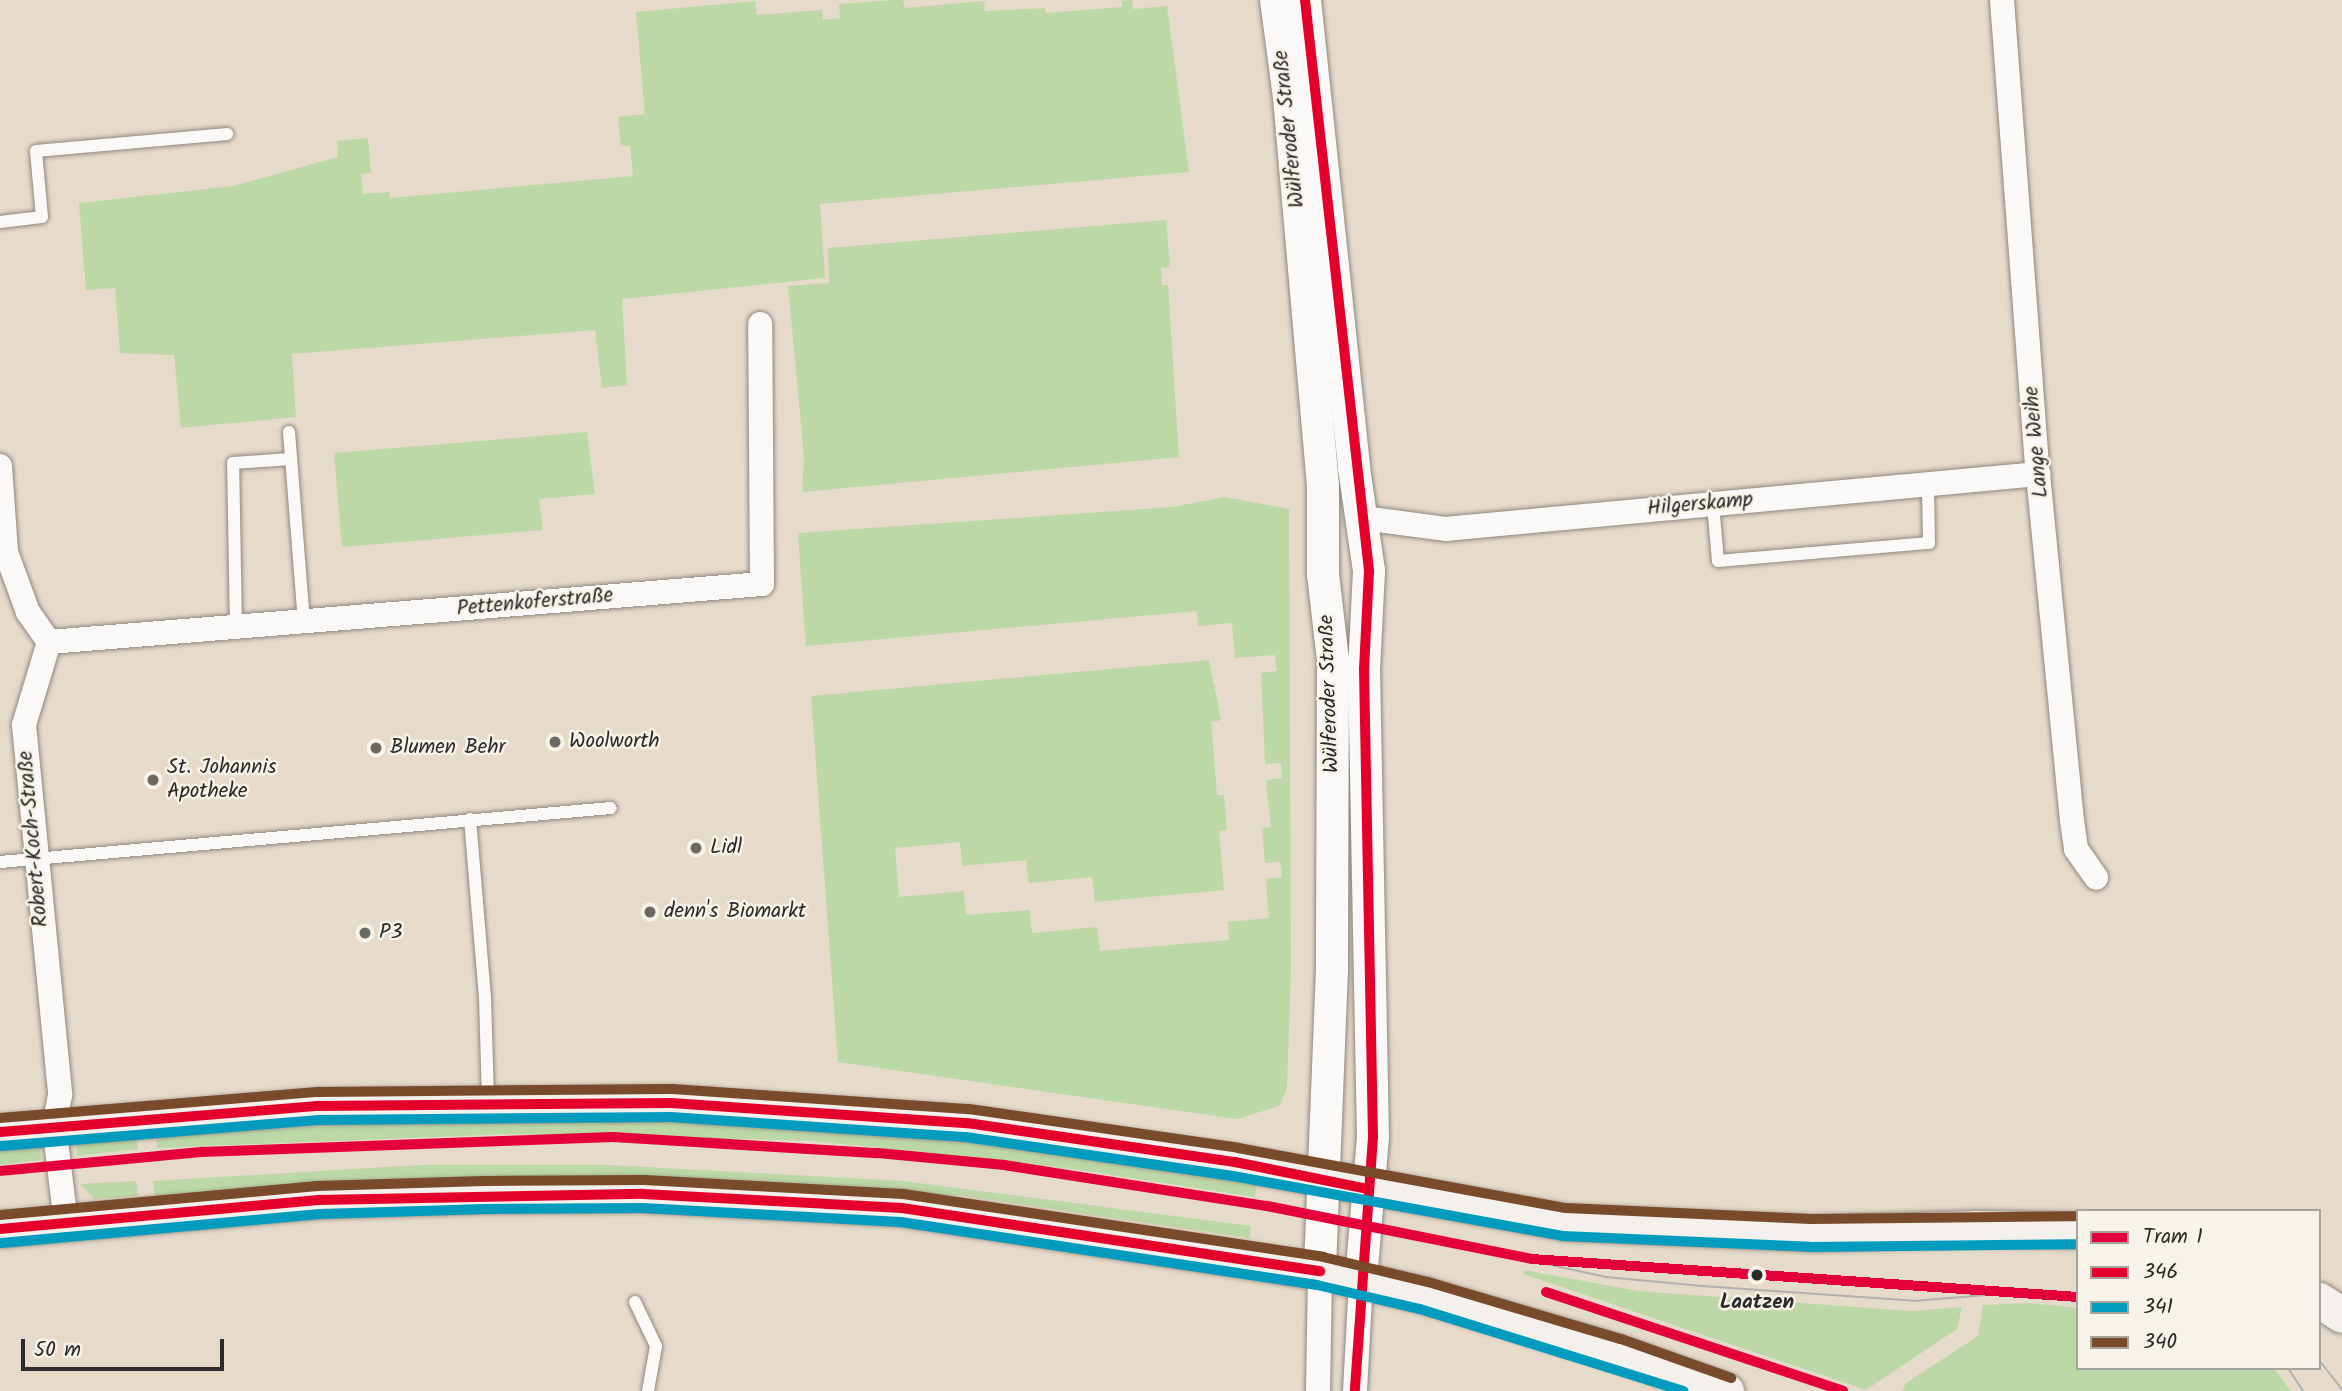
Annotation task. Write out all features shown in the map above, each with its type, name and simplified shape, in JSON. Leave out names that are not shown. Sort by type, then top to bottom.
[{"type":"main road","points":[[0,1132],[54,1125],[318,1106],[671,1103],[967,1123],[1235,1162],[1368,1189],[1564,1223],[1811,1233],[1975,1228],[2076,1230]]},
{"type":"main road","points":[[0,1229],[319,1200],[630,1194],[793,1200],[902,1208],[1320,1271],[1424,1294],[1617,1352],[1726,1391]]},
{"type":"main road","points":[[2321,1301],[2342,1315]]},
{"type":"street","name":"Wülferoder Straße","points":[[1276,0],[1289,97],[1323,485],[1323,574],[1333,661],[1332,969],[1318,1391]]},
{"type":"street","name":"Wülferoder Straße","points":[[1305,0],[1354,468],[1369,571],[1364,669],[1373,1137],[1355,1391]]},
{"type":"street","name":"Lange Weihe","points":[[2002,0],[2038,474],[2076,849],[2096,878]]},
{"type":"street","name":"Pettenkoferstraße","points":[[49,642],[762,584],[760,324]]},
{"type":"street","points":[[0,466],[6,552],[28,612],[49,642]]},
{"type":"street","name":"Hilgerskamp","points":[[1363,518],[1445,528],[2038,474]]},
{"type":"street","name":"Robert-Koch-Straße","points":[[49,642],[24,725],[34,859],[60,1095],[54,1125],[66,1223]]},
{"type":"lane","points":[[0,222],[42,217],[36,151],[226,134]]},
{"type":"lane","points":[[289,432],[304,623]]},
{"type":"lane","points":[[236,628],[233,463],[291,459]]},
{"type":"lane","points":[[1713,504],[1718,561],[1929,543],[1928,484]]},
{"type":"lane","points":[[0,862],[611,808]]},
{"type":"lane","points":[[470,819],[485,998],[488,1103]]},
{"type":"lane","points":[[635,1302],[656,1346],[648,1391]]},
{"type":"green space","points":[[903,0],[905,8],[984,1],[985,11],[1045,8],[1046,13],[1122,7],[1122,1],[1132,0],[1133,9],[1167,6],[1189,172],[820,204],[825,278],[622,299],[627,385],[602,388],[595,330],[292,354],[296,417],[181,428],[174,355],[120,353],[115,288],[86,290],[79,203],[233,186],[338,157],[337,141],[368,138],[371,173],[361,174],[363,194],[389,192],[390,198],[633,176],[630,146],[621,146],[618,117],[645,114],[636,12],[755,1],[757,15],[822,10],[823,20],[840,18],[839,4]]},
{"type":"green space","points":[[1166,220],[1170,267],[1161,268],[1162,285],[1168,285],[1179,457],[802,492],[804,456],[788,286],[829,283],[828,248]]},
{"type":"green space","points":[[587,432],[595,494],[539,499],[543,530],[342,547],[334,453]]},
{"type":"green space","points":[[1225,497],[1289,509],[1291,967],[1287,1089],[1279,1106],[1237,1119],[838,1062],[811,696],[1209,660],[1221,720],[1211,722],[1217,795],[1224,795],[1227,830],[1219,831],[1224,890],[1095,902],[1092,877],[1029,883],[1026,860],[962,866],[960,842],[895,848],[899,897],[964,891],[966,915],[1030,910],[1032,933],[1097,927],[1100,951],[1229,940],[1228,922],[1269,918],[1266,879],[1282,877],[1280,862],[1265,863],[1262,828],[1271,827],[1266,780],[1282,778],[1281,763],[1265,764],[1261,673],[1277,671],[1275,655],[1235,658],[1232,623],[1198,626],[1197,611],[806,646],[798,533],[1173,507]]},
{"type":"green space","points":[[507,1114],[810,1124],[1074,1152],[1257,1182],[1255,1197],[1072,1169],[814,1141],[510,1134],[157,1148],[156,1132]]},
{"type":"green space","points":[[136,1132],[138,1149],[77,1156],[75,1139]]},
{"type":"green space","points":[[39,1143],[41,1160],[0,1165],[0,1148]]},
{"type":"green space","points":[[420,1165],[609,1165],[903,1181],[1251,1226],[1250,1238],[959,1195],[155,1198],[153,1181]]},
{"type":"green space","points":[[136,1181],[138,1196],[94,1199],[80,1184]]},
{"type":"green space","points":[[1524,1270],[1638,1291],[1911,1311],[1962,1307],[1957,1329],[1866,1390],[1523,1274]]},
{"type":"green space","points":[[2030,1303],[2076,1308],[2076,1370],[2275,1370],[2291,1391],[1902,1391],[1906,1383],[1978,1336],[1983,1305]]},
{"type":"tram line","name":"1","points":[[0,1171],[201,1152],[613,1137],[878,1153],[1004,1165],[1267,1206],[1532,1259],[2076,1297]]},
{"type":"tram line","points":[[1495,1253],[1606,1277],[1702,1286],[1914,1301],[2023,1292]]},
{"type":"tram line","name":"1","points":[[1546,1292],[1843,1391]]},
{"type":"tram line","points":[[2065,1296],[2076,1298]]},
{"type":"tram line","points":[[2321,1363],[2342,1389]]},
{"type":"tram line","points":[[2289,1370],[2303,1391]]},
{"type":"transit line","name":"346","points":[[1305,0],[1369,571],[1364,669],[1373,1137],[1355,1391]]},
{"type":"transit line","name":"340","points":[[0,1118],[318,1092],[672,1089],[969,1109],[1238,1148],[1566,1208],[1811,1219],[2076,1216]]},
{"type":"transit line","name":"346","points":[[0,1132],[318,1106],[671,1103],[967,1123],[1235,1162],[1368,1189]]},
{"type":"transit line","name":"341","points":[[1,1146],[319,1120],[671,1117],[966,1137],[1233,1176],[1563,1236],[1810,1247],[2076,1244]]},
{"type":"transit line","name":"340","points":[[0,1215],[318,1186],[485,1181],[644,1180],[903,1194],[1323,1257],[1428,1282],[1621,1339],[1731,1378]]},
{"type":"transit line","name":"346","points":[[0,1229],[319,1200],[643,1194],[902,1208],[1320,1271]]},
{"type":"transit line","name":"341","points":[[1,1243],[320,1214],[485,1209],[643,1208],[901,1222],[1317,1285],[1420,1309],[1684,1391]]},
{"type":"place","name":"Woolworth","points":[[555,742]]},
{"type":"place","name":"Blumen Behr","points":[[376,748]]},
{"type":"place","name":"St. Johannis Apotheke","points":[[153,780]]},
{"type":"place","name":"Lidl","points":[[696,848]]},
{"type":"place","name":"denn's Biomarkt","points":[[650,912]]},
{"type":"place","name":"P3","points":[[365,933]]},
{"type":"place","name":"Laatzen","points":[[1757,1275]]}]
